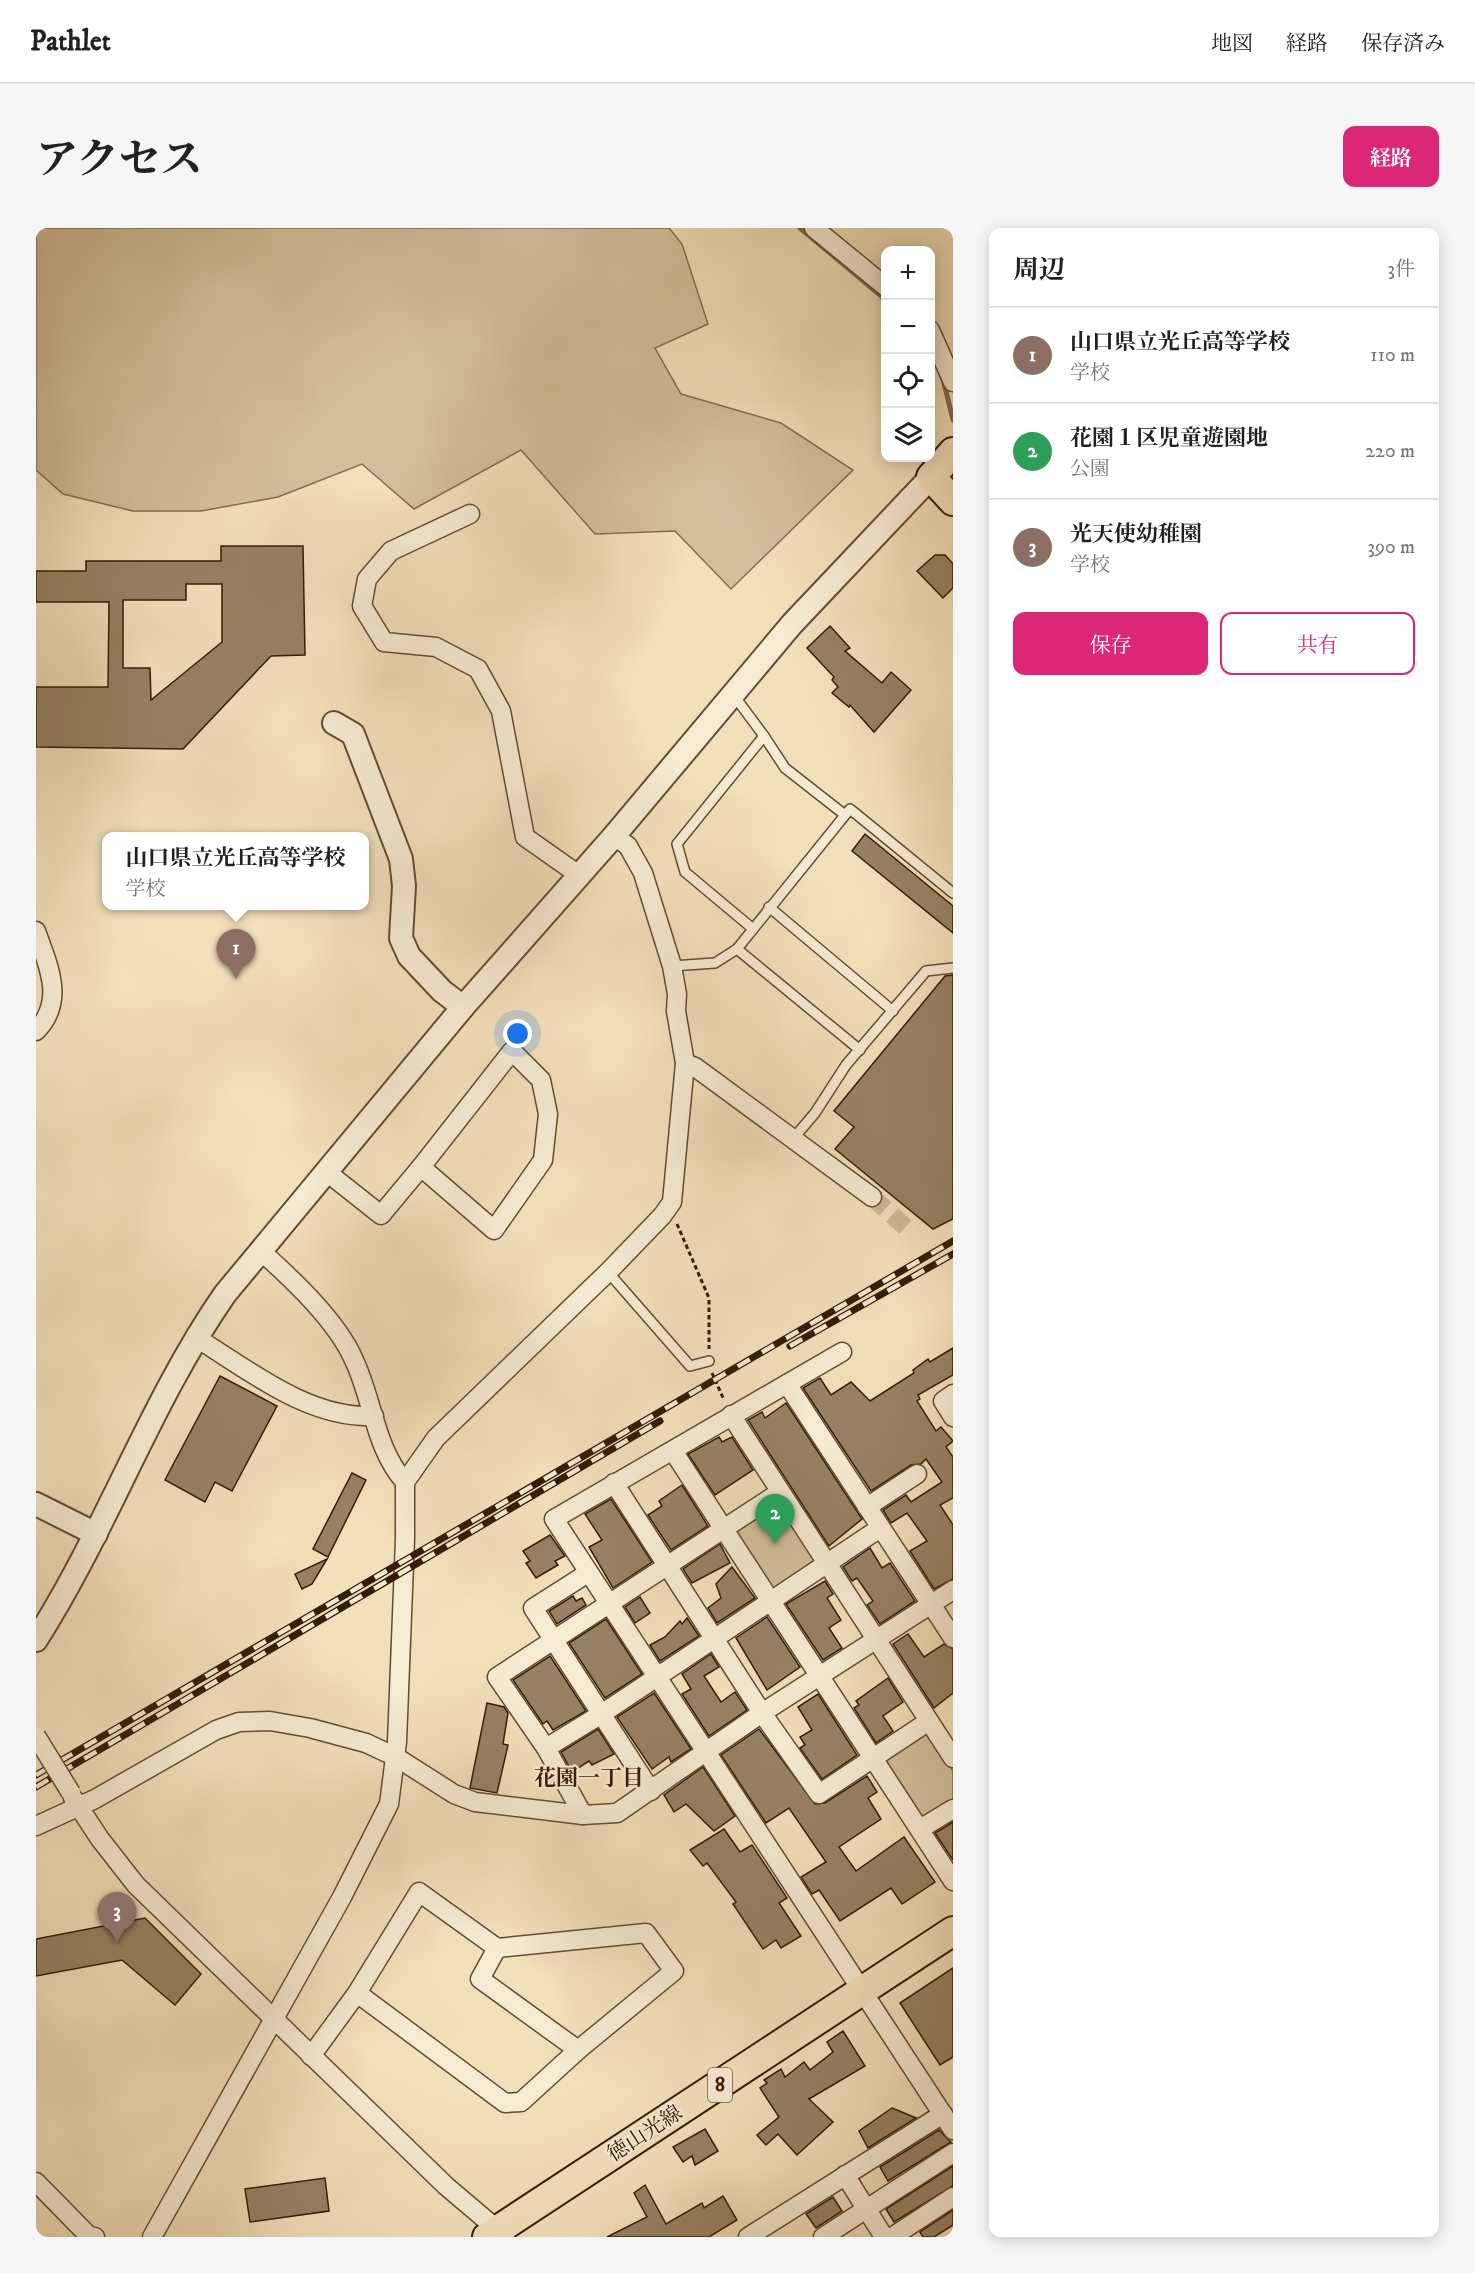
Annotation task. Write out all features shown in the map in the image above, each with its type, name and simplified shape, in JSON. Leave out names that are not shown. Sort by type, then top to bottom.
[{"type":"main road","points":[[953,452],[931,477],[953,501]]},
{"type":"main road","name":"徳山光線","points":[[497,2234],[953,1931]]},
{"type":"street","points":[[814,228],[881,284]]},
{"type":"street","points":[[935,341],[953,382]]},
{"type":"street","points":[[36,1640],[68,1590],[195,1337],[225,1294],[328,1173],[463,1007],[614,836],[792,624],[931,477]]},
{"type":"street","points":[[470,514],[391,551],[367,579],[362,606],[384,642],[436,647],[478,669],[501,711],[525,837],[579,875]]},
{"type":"street","points":[[334,723],[353,734],[401,860],[404,886],[401,938],[409,956],[442,991],[463,1007]]},
{"type":"street","points":[[152,2237],[378,1829],[389,1804],[396,1757],[405,1539],[405,1482],[436,1438],[608,1272],[662,1216],[672,1202],[685,1063],[672,966],[643,873],[628,846],[614,836]]},
{"type":"street","points":[[36,931],[52,977],[54,997],[50,1013],[36,1031]]},
{"type":"street","points":[[328,1173],[381,1215],[512,1051],[541,1080],[548,1114],[543,1160],[494,1230],[421,1167]]},
{"type":"street","points":[[685,1063],[695,1066],[872,1197]]},
{"type":"street","points":[[262,1252],[332,1325],[354,1358],[390,1462],[405,1482]]},
{"type":"street","points":[[195,1337],[286,1392],[328,1412],[357,1417],[374,1416]]},
{"type":"street","points":[[842,1352],[554,1519],[704,1752],[863,1990],[953,2130]]},
{"type":"street","points":[[787,1384],[953,1638]]},
{"type":"street","points":[[953,1394],[943,1401],[953,1417]]},
{"type":"street","points":[[731,1415],[953,1758]]},
{"type":"street","points":[[673,1451],[953,1881]]},
{"type":"street","points":[[867,1507],[917,1474]]},
{"type":"street","points":[[614,1483],[669,1565],[762,1713],[819,1794],[873,1756],[929,1721]]},
{"type":"street","points":[[583,1815],[546,1748],[497,1677],[780,1492]]},
{"type":"street","points":[[36,1504],[96,1534]]},
{"type":"street","points":[[546,1748],[600,1715],[880,1528]]},
{"type":"street","points":[[588,1573],[533,1608],[651,1791]]},
{"type":"street","points":[[36,1826],[74,1800],[175,1756],[216,1730],[239,1722],[270,1721],[310,1728],[366,1743],[396,1757],[454,1794],[475,1802],[583,1815],[617,1813],[762,1713],[953,1590]]},
{"type":"street","points":[[36,1736],[74,1800],[136,1885],[497,2234]]},
{"type":"street","points":[[920,1829],[953,1809]]},
{"type":"street","points":[[311,2056],[357,1993],[419,1892],[497,1948],[646,1933],[674,1971],[578,2050],[521,2102],[505,2103],[357,1993]]},
{"type":"street","points":[[497,1948],[480,1979],[578,2050]]},
{"type":"street","points":[[751,2236],[943,2114]]},
{"type":"street","points":[[823,2237],[953,2153]]},
{"type":"street","points":[[844,2175],[884,2237]]},
{"type":"street","points":[[36,2182],[89,2236],[95,2237]]},
{"type":"street","points":[[892,2237],[953,2197]]},
{"type":"lane","points":[[738,701],[785,768],[844,815]]},
{"type":"lane","points":[[752,928],[685,872],[677,844],[764,736]]},
{"type":"lane","points":[[672,966],[715,963],[737,949],[849,809],[953,893]]},
{"type":"lane","points":[[769,908],[893,1011]]},
{"type":"lane","points":[[737,949],[860,1050]]},
{"type":"lane","points":[[792,1140],[815,1113],[860,1050],[926,971],[953,968]]},
{"type":"lane","points":[[608,1272],[690,1366],[709,1361]]},
{"type":"path","points":[[672,1202],[673,1216],[709,1298],[709,1361],[731,1415]]},
{"type":"shaded area","points":[[36,228],[669,228],[682,244],[708,324],[655,348],[681,394],[781,423],[853,470],[731,589],[675,531],[595,534],[521,450],[414,509],[362,464],[278,497],[201,511],[133,511],[63,494],[36,470]]},
{"type":"shaded area","points":[[778,1497],[819,1560],[772,1589],[732,1528]]},
{"type":"shaded area","points":[[926,1729],[953,1771],[953,1803],[923,1822],[882,1757]]},
{"type":"building","points":[[221,546],[303,546],[305,655],[271,656],[183,749],[36,747],[36,687],[108,687],[109,602],[36,602],[36,571],[86,571],[86,561],[221,561]],"holes":[[[186,584],[222,584],[222,642],[151,700],[150,668],[123,668],[123,600],[186,600]]]},
{"type":"building","points":[[935,555],[945,555],[953,564],[953,588],[943,598],[917,571]]},
{"type":"building","points":[[830,626],[850,648],[845,651],[882,683],[891,672],[911,690],[874,732],[850,705],[849,707],[832,693],[838,687],[832,680],[834,677],[807,648]]},
{"type":"building","points":[[865,834],[953,906],[953,933],[852,851]]},
{"type":"building","points":[[953,975],[953,1219],[933,1229],[835,1149],[854,1127],[834,1111],[945,976]]},
{"type":"building","points":[[953,1348],[953,1375],[918,1395],[920,1399],[917,1401],[936,1431],[941,1427],[953,1441],[946,1447],[953,1457],[953,1498],[940,1505],[953,1525],[953,1579],[934,1589],[910,1551],[927,1541],[907,1513],[891,1523],[883,1510],[906,1495],[911,1502],[942,1482],[926,1459],[921,1464],[911,1465],[871,1491],[803,1388],[820,1378],[831,1395],[851,1382],[870,1401],[914,1373],[913,1370],[928,1359],[930,1362]]},
{"type":"building","points":[[220,1376],[277,1406],[232,1491],[215,1482],[205,1502],[165,1480]]},
{"type":"building","points":[[786,1403],[862,1519],[829,1546],[748,1420],[762,1412],[765,1418]]},
{"type":"building","points":[[719,1437],[722,1442],[732,1437],[753,1470],[715,1495],[688,1454]]},
{"type":"building","points":[[352,1473],[366,1480],[328,1557],[313,1549]]},
{"type":"building","points":[[682,1485],[708,1526],[671,1550],[648,1515],[662,1506],[659,1501]]},
{"type":"building","points":[[611,1499],[652,1562],[613,1588],[589,1547],[602,1540],[585,1514]]},
{"type":"building","points":[[550,1535],[565,1556],[555,1561],[558,1565],[536,1578],[526,1563],[530,1561],[523,1551]]},
{"type":"building","points":[[720,1544],[730,1563],[692,1583],[683,1569]]},
{"type":"building","points":[[870,1548],[882,1568],[890,1563],[915,1601],[880,1624],[867,1605],[873,1601],[857,1578],[852,1581],[843,1567]]},
{"type":"building","points":[[327,1559],[312,1584],[302,1589],[295,1574]]},
{"type":"building","points":[[732,1567],[755,1598],[717,1623],[708,1608],[721,1598],[716,1584]]},
{"type":"building","points":[[825,1581],[833,1594],[827,1598],[841,1620],[829,1628],[842,1648],[823,1660],[786,1604]]},
{"type":"building","points":[[573,1596],[576,1601],[582,1598],[586,1605],[557,1624],[549,1611]]},
{"type":"building","points":[[640,1597],[650,1613],[635,1623],[625,1607]]},
{"type":"building","points":[[767,1617],[800,1667],[767,1690],[736,1638]]},
{"type":"building","points":[[687,1618],[699,1636],[660,1661],[650,1645],[665,1637],[680,1621],[682,1624]]},
{"type":"building","points":[[606,1619],[642,1674],[605,1698],[569,1643]]},
{"type":"building","points":[[908,1634],[924,1657],[944,1644],[953,1649],[953,1693],[934,1708],[893,1644]]},
{"type":"building","points":[[711,1654],[719,1667],[704,1676],[721,1702],[735,1692],[747,1710],[709,1736],[682,1694],[691,1689],[682,1674]]},
{"type":"building","points":[[550,1656],[586,1711],[553,1730],[547,1721],[543,1724],[513,1680]]},
{"type":"building","points":[[888,1678],[903,1702],[883,1716],[893,1731],[876,1743],[854,1708],[859,1705],[856,1701]]},
{"type":"building","points":[[654,1693],[691,1749],[671,1762],[669,1757],[652,1769],[617,1717]]},
{"type":"building","points":[[818,1694],[857,1755],[822,1779],[800,1748],[805,1745],[800,1737],[812,1730],[798,1707]]},
{"type":"building","points":[[487,1703],[504,1707],[508,1713],[503,1744],[508,1745],[497,1793],[470,1788]]},
{"type":"building","points":[[598,1729],[614,1754],[592,1765],[589,1761],[572,1772],[561,1752]]},
{"type":"building","points":[[759,1729],[815,1804],[825,1803],[867,1776],[877,1792],[868,1798],[881,1819],[839,1847],[856,1871],[904,1837],[935,1882],[902,1904],[891,1888],[840,1921],[819,1890],[812,1894],[801,1877],[826,1862],[789,1808],[766,1823],[721,1755]]},
{"type":"building","points":[[703,1767],[735,1816],[714,1831],[686,1804],[674,1812],[664,1795]]},
{"type":"building","points":[[953,1822],[953,1860],[935,1833]]},
{"type":"building","points":[[724,1829],[740,1852],[752,1845],[787,1898],[779,1903],[801,1936],[781,1948],[776,1940],[763,1949],[733,1904],[736,1902],[707,1863],[703,1866],[690,1850]]},
{"type":"building","points":[[145,1918],[201,1974],[175,2005],[122,1960],[36,1976],[36,1939]]},
{"type":"building","points":[[953,1968],[953,2057],[940,2065],[900,2003]]},
{"type":"building","points":[[843,2031],[865,2066],[809,2099],[833,2122],[797,2155],[778,2134],[766,2145],[757,2135],[779,2117],[760,2088],[767,2083],[764,2080],[781,2069],[785,2077],[804,2062],[810,2070],[833,2052],[827,2042]]},
{"type":"building","points":[[892,2108],[916,2118],[868,2148],[859,2131]]},
{"type":"building","points":[[705,2129],[718,2151],[695,2165],[692,2156],[683,2162],[673,2147]]},
{"type":"building","points":[[939,2130],[951,2142],[888,2181],[880,2167]]},
{"type":"building","points":[[953,2166],[953,2186],[894,2222],[886,2209]]},
{"type":"building","points":[[325,2178],[329,2211],[250,2222],[245,2189]]},
{"type":"building","points":[[645,2185],[666,2224],[702,2203],[704,2208],[723,2196],[737,2220],[709,2237],[607,2237],[647,2217],[634,2193]]},
{"type":"building","points":[[833,2197],[842,2211],[816,2228],[806,2214]]},
{"type":"building","points":[[953,2210],[953,2225],[934,2237],[923,2237],[920,2232]]},
{"type":"waterway","points":[[800,228],[881,296]]},
{"type":"waterway","points":[[943,379],[953,420]]},
{"type":"tunnel","points":[[872,1197],[912,1233]]},
{"type":"railway","points":[[36,1775],[953,1241]]},
{"type":"railway","points":[[790,1346],[953,1254]]},
{"type":"railway","points":[[36,1787],[660,1421]]},
{"type":"place","name":"山口県立光丘高等学校","points":[[236,979]]},
{"type":"place","name":"花園１区児童遊園地","points":[[775,1544]]},
{"type":"place","name":"光天使幼稚園","points":[[117,1942]]},
{"type":"district","name":"花園一丁目","points":[[589,1778]]}]
